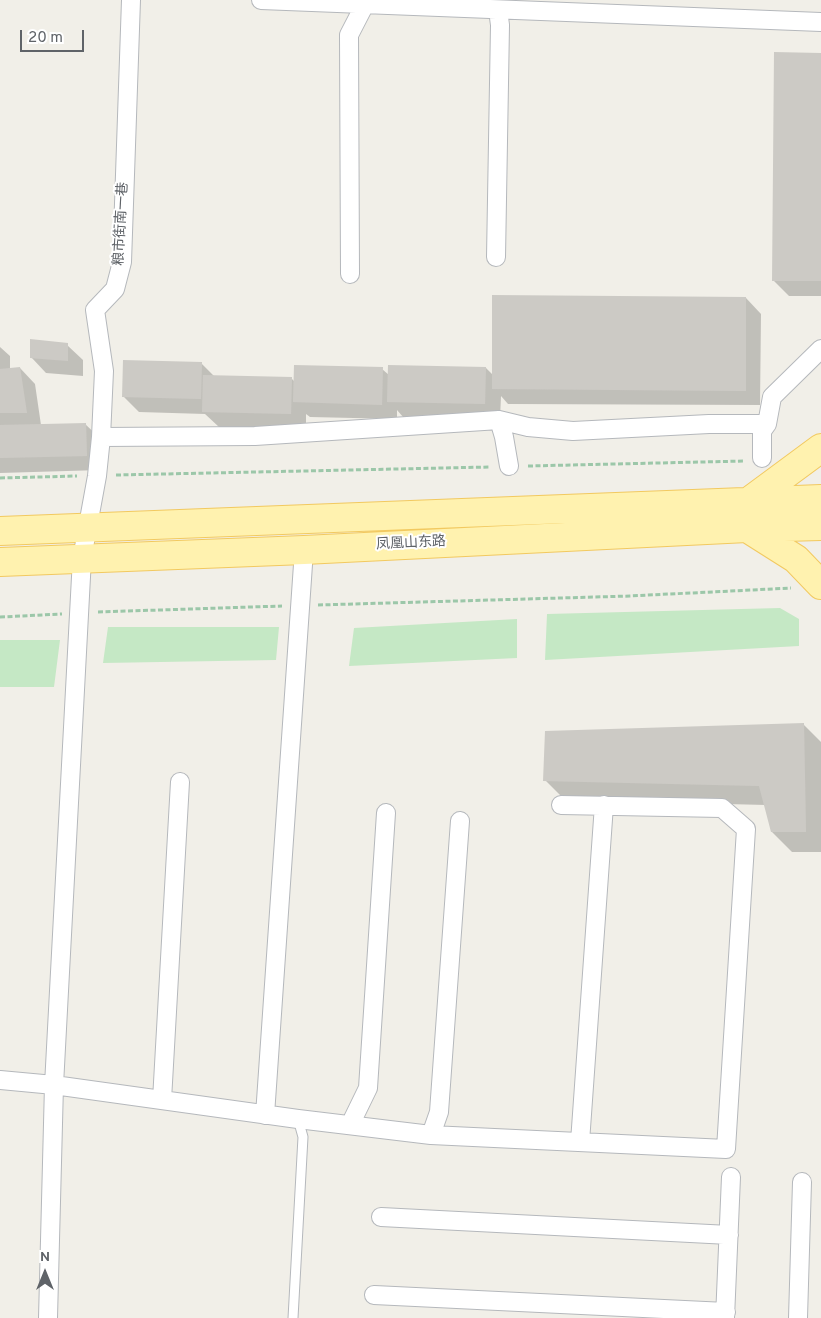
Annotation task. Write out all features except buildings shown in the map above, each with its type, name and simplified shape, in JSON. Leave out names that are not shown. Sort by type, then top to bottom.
[{"type":"main road","points":[[821,448],[747,515],[796,559],[821,585]]},
{"type":"main road","name":"凤凰山东路","points":[[0,562],[304,550],[747,515],[821,499]]},
{"type":"main road","name":"凤凰山东路","points":[[0,531],[88,527],[747,515],[821,526]]},
{"type":"street","name":"粮市街南一巷","points":[[48,1318],[54,1085],[82,558],[97,476],[101,437],[104,371],[95,310],[115,289],[122,262],[131,0]]},
{"type":"street","points":[[261,0],[365,2],[498,10],[821,22]]},
{"type":"street","points":[[350,274],[349,35],[365,2]]},
{"type":"street","points":[[496,257],[500,25],[498,10]]},
{"type":"street","points":[[762,458],[762,431],[767,424],[772,396],[821,348]]},
{"type":"street","points":[[499,420],[509,466]]},
{"type":"street","points":[[101,437],[255,436],[499,420],[528,428],[573,431],[709,424],[767,424]]},
{"type":"street","points":[[265,1114],[304,550]]},
{"type":"street","points":[[162,1100],[180,782]]},
{"type":"street","points":[[0,1080],[54,1085],[298,1119],[431,1135],[726,1149],[746,829],[722,808],[561,805]]},
{"type":"street","points":[[580,1142],[604,805]]},
{"type":"street","points":[[350,1125],[368,1088],[386,813]]},
{"type":"street","points":[[431,1135],[439,1112],[460,821]]},
{"type":"street","points":[[374,1295],[726,1315],[731,1177]]},
{"type":"street","points":[[798,1318],[802,1182]]},
{"type":"street","points":[[380,1216],[729,1235]]},
{"type":"lane","points":[[292,1318],[303,1137],[298,1119]]},
{"type":"path","points":[[0,478],[741,462],[762,458]]},
{"type":"path","points":[[0,617],[630,596],[792,588]]},
{"type":"green space","points":[[780,608],[799,619],[799,646],[545,660],[547,614]]},
{"type":"green space","points":[[517,619],[517,658],[349,666],[354,628]]},
{"type":"green space","points":[[108,627],[279,627],[276,660],[103,663]]},
{"type":"green space","points":[[0,640],[60,640],[54,687],[0,687]]}]
